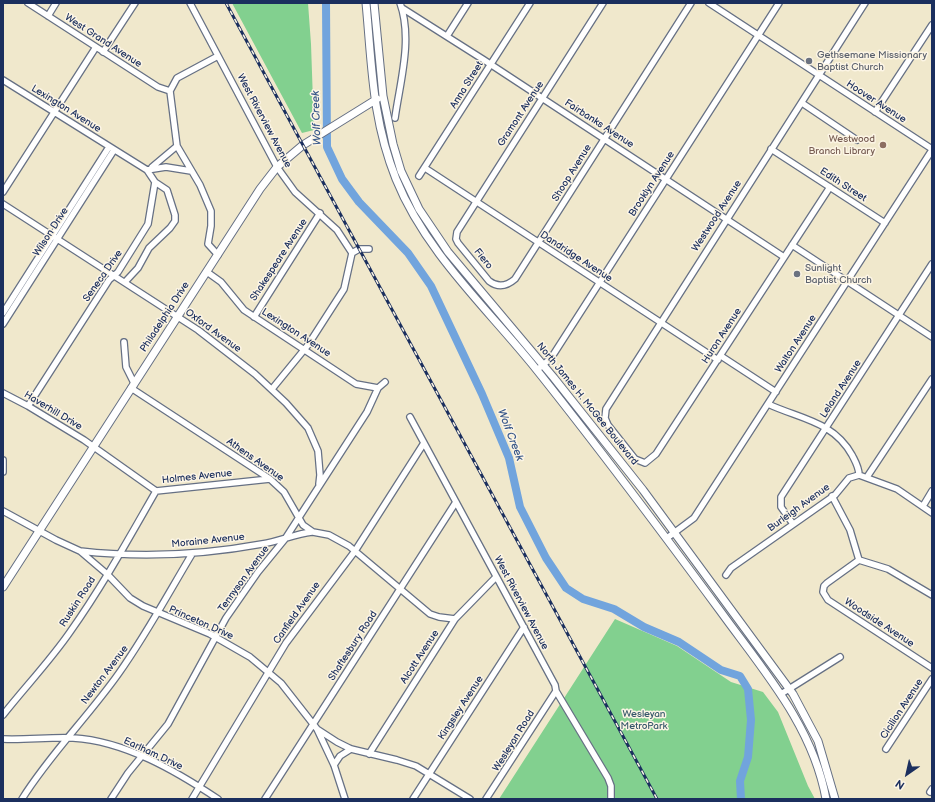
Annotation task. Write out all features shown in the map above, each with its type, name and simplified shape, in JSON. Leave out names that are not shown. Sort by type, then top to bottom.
[{"type":"main road","name":"North James H. McGee Boulevard","points":[[366,3],[374,101],[390,162],[415,218],[440,255],[537,370],[667,538],[781,694],[809,744],[826,799]]},
{"type":"main road","name":"North James H. McGee Boulevard","points":[[374,3],[383,96],[395,154],[419,209],[451,256],[608,444],[789,689],[807,718],[818,741],[835,799]]},
{"type":"main road","name":"Philadelphia Drive","points":[[3,587],[256,194],[277,167],[303,146],[383,96]]},
{"type":"street","name":"West Grand Avenue","points":[[28,3],[158,87],[170,91]]},
{"type":"street","points":[[48,16],[56,3]]},
{"type":"street","points":[[104,52],[135,3]]},
{"type":"street","name":"West Riverview Avenue","points":[[190,3],[277,167],[295,192],[320,213],[337,230],[352,253]]},
{"type":"street","points":[[447,36],[468,3]]},
{"type":"street","name":"Anna Street","points":[[419,176],[530,3]]},
{"type":"street","name":"Gramont Avenue","points":[[456,236],[476,201],[603,3]]},
{"type":"street","name":"Shoop Avenue","points":[[502,285],[509,284],[515,279],[691,3]]},
{"type":"street","name":"Hoover Avenue","points":[[709,3],[932,150]]},
{"type":"street","name":"Brooklyn Avenue","points":[[537,370],[551,358],[779,3]]},
{"type":"street","name":"Westwood Avenue","points":[[620,441],[606,422],[606,409],[660,322],[865,3]]},
{"type":"street","points":[[395,118],[404,45],[405,25],[401,6]]},
{"type":"street","name":"Fairbanks Avenue","points":[[401,6],[784,257]]},
{"type":"street","points":[[875,112],[932,25]]},
{"type":"street","points":[[3,192],[96,47]]},
{"type":"street","points":[[218,56],[177,78],[170,91],[177,146],[200,185],[211,210],[211,226],[208,244],[218,255]]},
{"type":"street","name":"Lexington Avenue","points":[[3,80],[147,170]]},
{"type":"street","points":[[802,103],[857,140]]},
{"type":"street","points":[[147,170],[161,161],[177,146]]},
{"type":"street","name":"Wilson Drive","points":[[3,313],[55,237],[112,149]]},
{"type":"street","name":"Edith Street","points":[[771,149],[885,223]]},
{"type":"street","name":"Walton Avenue","points":[[667,538],[694,518],[932,150]]},
{"type":"street","points":[[147,170],[166,167],[191,171]]},
{"type":"street","name":"Dandridge Avenue","points":[[424,168],[660,322],[776,392]]},
{"type":"street","points":[[125,282],[138,268],[149,248],[175,221],[167,190],[155,182],[147,170]]},
{"type":"street","name":"Seneca Drive","points":[[28,406],[109,280],[118,272],[148,224],[155,182]]},
{"type":"street","name":"Huron Avenue","points":[[620,441],[636,461],[645,464],[652,459],[830,187]]},
{"type":"street","name":"Oxford Avenue","points":[[3,204],[178,316],[224,348],[272,389],[303,421],[314,438],[319,459],[320,475],[318,487]]},
{"type":"street","name":"Shakespeare Avenue","points":[[254,316],[320,213]]},
{"type":"street","name":"Fiero","points":[[456,236],[458,243],[489,281],[496,285],[502,285]]},
{"type":"street","name":"Wilson Drive","points":[[3,324],[55,237]]},
{"type":"street","points":[[792,245],[932,337]]},
{"type":"street","points":[[272,389],[304,349],[344,289],[352,253],[359,249],[369,249]]},
{"type":"street","name":"Leland Avenue","points":[[793,524],[781,507],[780,496],[827,427],[932,264]]},
{"type":"street","name":"Lexington Avenue","points":[[207,272],[221,282],[239,304],[254,316],[356,384],[378,388]]},
{"type":"street","points":[[124,342],[126,367],[132,385]]},
{"type":"street","points":[[867,477],[932,378]]},
{"type":"street","points":[[378,388],[385,382]]},
{"type":"street","name":"Athens Avenue","points":[[132,385],[270,479],[284,492],[303,525],[313,532],[336,538],[355,551],[430,614],[438,617],[455,619]]},
{"type":"street","name":"Tennyson Avenue","points":[[111,799],[128,773],[161,734],[175,714],[215,637],[236,603],[285,539],[367,412],[378,388]]},
{"type":"street","name":"Haverhill Drive","points":[[3,393],[28,406],[92,447]]},
{"type":"street","points":[[768,404],[827,427],[848,448],[859,469],[859,475],[897,489],[932,513]]},
{"type":"street","name":"West Riverview Avenue","points":[[410,417],[524,627],[556,691],[608,778],[611,786],[611,799]]},
{"type":"street","name":"Canfield Avenue","points":[[192,799],[200,788],[268,672],[304,617],[355,551],[424,443]]},
{"type":"street","name":"Holmes Avenue","points":[[92,447],[156,491],[270,479]]},
{"type":"street","points":[[3,460],[3,472]]},
{"type":"street","name":"Burleigh Avenue","points":[[726,575],[731,568],[832,496],[849,478],[859,475]]},
{"type":"street","name":"Ruskin Road","points":[[3,715],[60,646],[119,555],[156,491]]},
{"type":"street","points":[[923,506],[932,491]]},
{"type":"street","points":[[832,496],[850,530],[859,560],[888,569],[932,595]]},
{"type":"street","name":"Shaftesbury Road","points":[[265,799],[315,726],[456,502]]},
{"type":"street","name":"Princeton Drive","points":[[3,511],[56,540],[80,551],[107,574],[130,598],[157,614],[215,637],[245,654],[268,672],[292,695],[315,726],[351,749],[405,762],[430,773],[470,799]]},
{"type":"street","name":"Moraine Avenue","points":[[80,551],[119,555],[192,554],[264,544],[285,539],[296,534],[313,532]]},
{"type":"street","name":"Newton Avenue","points":[[22,799],[66,738],[115,678],[157,614],[178,575],[192,554]]},
{"type":"street","name":"Woodside Avenue","points":[[859,560],[827,583],[823,588],[823,592],[828,600],[932,668]]},
{"type":"street","name":"Alcott Avenue","points":[[369,754],[455,619],[496,577]]},
{"type":"street","name":"Kingsley Avenue","points":[[413,799],[524,627]]},
{"type":"street","points":[[781,694],[840,657]]},
{"type":"street","name":"Cicilion Avenue","points":[[886,749],[932,679]]},
{"type":"street","name":"Wesleyan Road","points":[[486,799],[556,691]]},
{"type":"street","points":[[315,726],[334,765],[345,799]]},
{"type":"street","name":"Earlham Drive","points":[[3,738],[66,738],[109,744],[142,757],[218,799]]},
{"type":"street","points":[[334,765],[340,756],[351,749]]},
{"type":"green space","points":[[232,3],[308,3],[314,130],[302,133]]},
{"type":"green space","name":"Wesleyan MetroPark","points":[[615,619],[677,646],[731,682],[763,692],[778,712],[808,786],[815,799],[499,799]]},
{"type":"waterway","name":"Wolf Creek","points":[[326,3],[327,147],[342,179],[359,202],[408,253],[431,286],[482,394],[509,458],[520,507],[546,558],[566,588],[583,599],[614,609],[644,627],[679,642],[721,670],[740,676],[748,689],[751,720],[748,757],[740,781],[741,799]]},
{"type":"railway","points":[[226,3],[657,799]]},
{"type":"place","name":"Gethsemane Missionary Baptist Church","points":[[809,61]]},
{"type":"place","name":"Westwood Branch Library","points":[[883,145]]},
{"type":"place","name":"Sunlight Baptist Church","points":[[797,274]]}]
